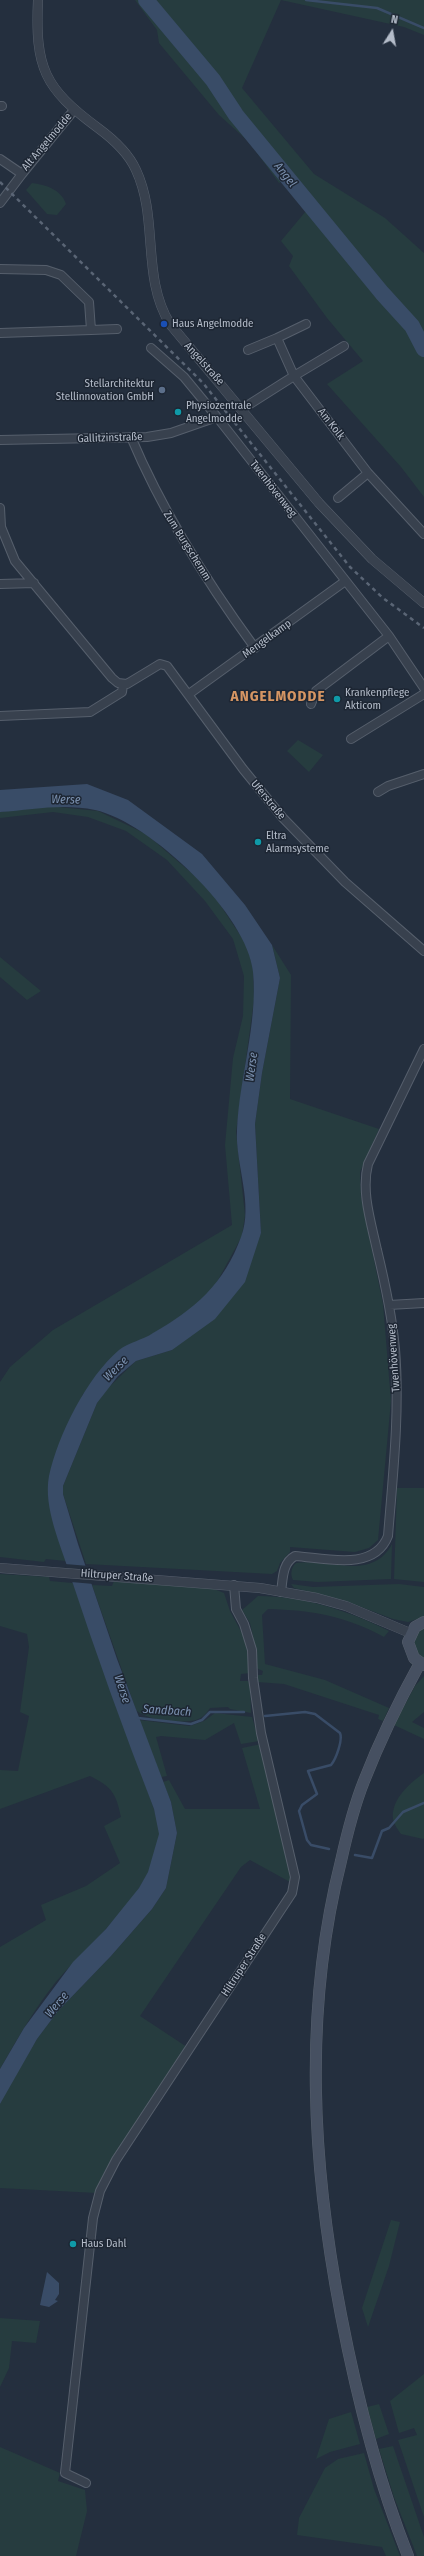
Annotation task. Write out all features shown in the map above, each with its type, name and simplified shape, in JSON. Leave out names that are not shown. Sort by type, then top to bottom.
[{"type":"main road","points":[[408,2556],[392,2516],[366,2430],[353,2377],[332,2271],[321,2187],[315,2106],[318,1995],[324,1941],[333,1892],[348,1831],[364,1782],[398,1704],[422,1664],[410,1652],[408,1642],[410,1633],[415,1627],[424,1622]]},
{"type":"street","name":"Angelstraße","points":[[38,0],[39,48],[45,74],[56,93],[74,110],[113,139],[126,153],[136,168],[147,201],[154,279],[162,310],[181,339],[242,409],[291,471],[348,535],[397,582],[424,603]]},
{"type":"street","name":"Alt Angelmodde","points":[[0,159],[22,174],[74,110]]},
{"type":"street","points":[[0,204],[22,174]]},
{"type":"street","points":[[0,269],[46,270],[61,275],[89,302],[91,330]]},
{"type":"street","points":[[248,350],[306,324]]},
{"type":"street","points":[[0,333],[117,328]]},
{"type":"street","name":"Am Kolk","points":[[277,338],[294,376],[368,473],[424,534]]},
{"type":"street","points":[[242,409],[344,346]]},
{"type":"street","name":"Twenhövenweg","points":[[151,348],[184,377],[217,417],[344,582],[389,636],[424,688]]},
{"type":"street","name":"Gallitzinstraße","points":[[0,440],[131,437],[170,433],[217,417]]},
{"type":"street","name":"Zum Burgschemm","points":[[131,437],[165,512],[229,612],[255,648]]},
{"type":"street","points":[[338,498],[368,473]]},
{"type":"street","points":[[0,508],[1,527],[6,543],[15,561],[112,678],[123,685]]},
{"type":"street","name":"Mengelkamp","points":[[189,694],[255,648],[344,582]]},
{"type":"street","points":[[0,584],[34,584]]},
{"type":"street","points":[[311,704],[316,691],[389,636]]},
{"type":"street","name":"Uferstraße","points":[[0,716],[90,712],[98,710],[122,692],[123,685],[163,664],[170,669],[243,769],[283,818],[345,882],[424,951]]},
{"type":"street","points":[[351,739],[424,694]]},
{"type":"street","points":[[378,792],[388,786],[424,774]]},
{"type":"street","name":"Twenhövenweg","points":[[281,1592],[286,1565],[289,1559],[295,1556],[354,1560],[369,1558],[379,1552],[388,1536],[397,1406],[395,1348],[389,1305],[366,1195],[365,1175],[368,1164],[424,1049]]},
{"type":"street","points":[[389,1305],[424,1303]]},
{"type":"street","name":"Hiltruper Straße","points":[[0,1568],[234,1585],[281,1592],[317,1598],[346,1606],[410,1633]]},
{"type":"street","name":"Hiltruper Straße","points":[[86,2483],[65,2473],[93,2218],[97,2200],[107,2176],[292,1892],[295,1876],[261,1733],[253,1678],[252,1650],[244,1624],[236,1609],[234,1585]]},
{"type":"green space","points":[[135,0],[281,0],[242,88],[314,174],[385,218],[424,253],[424,497],[401,467],[327,384],[363,361],[327,318],[289,266],[293,256],[281,241],[311,205],[289,177],[279,183],[249,142],[219,115],[159,43],[157,30]]},
{"type":"green space","points":[[281,0],[424,0],[424,35],[404,27]]},
{"type":"green space","points":[[32,183],[48,187],[57,191],[61,195],[66,204],[57,215],[47,214],[26,190]]},
{"type":"green space","points":[[298,740],[323,755],[309,772],[287,751]]},
{"type":"green space","points":[[49,806],[98,811],[146,834],[209,888],[248,947],[253,970],[254,1000],[236,1132],[245,1215],[242,1236],[212,1291],[192,1310],[146,1338],[83,1394],[57,1451],[49,1478],[66,1561],[46,1559],[44,1562],[0,1557],[0,1382],[10,1367],[53,1330],[232,1225],[225,1145],[233,1058],[243,1016],[244,976],[233,939],[205,901],[167,860],[126,831],[88,817],[53,812],[0,818],[0,812]]},
{"type":"green space","points":[[272,945],[291,975],[290,1099],[379,1129],[360,1172],[361,1197],[383,1304],[391,1401],[378,1540],[369,1548],[355,1552],[290,1547],[290,1552],[280,1563],[277,1571],[272,1574],[86,1564],[63,1494],[63,1486],[97,1403],[107,1389],[136,1361],[172,1350],[261,1233],[255,1124],[262,1073],[280,978]]},
{"type":"green space","points":[[0,957],[41,991],[27,1000],[0,977]]},
{"type":"green space","points":[[397,1488],[424,1488],[424,1582],[394,1579]]},
{"type":"green space","points":[[392,1544],[391,1579],[318,1582],[293,1580],[292,1578],[292,1569],[296,1563],[308,1562],[348,1566],[361,1565],[373,1562],[383,1556]]},
{"type":"green space","points":[[0,1574],[49,1577],[50,1581],[73,1583],[154,1809],[158,1822],[159,1836],[154,1858],[145,1878],[132,1898],[117,1917],[66,1970],[52,1987],[31,2017],[0,2069],[0,1947],[46,1920],[41,1905],[86,1886],[120,1863],[104,1826],[121,1817],[115,1796],[112,1792],[108,1787],[90,1776],[0,1809],[0,1770],[18,1771],[29,1716],[20,1712],[29,1647],[27,1634],[0,1626]]},
{"type":"green space","points":[[114,1581],[214,1589],[224,1593],[230,1611],[243,1635],[247,1650],[250,1673],[241,1674],[240,1681],[248,1681],[250,1683],[251,1713],[230,1709],[228,1707],[210,1708],[203,1716],[196,1720],[179,1722],[149,1717],[136,1710],[92,1585],[112,1586]]},
{"type":"green space","points":[[291,1584],[313,1587],[399,1584],[424,1587],[424,1617],[408,1622],[393,1619],[343,1600],[294,1588]]},
{"type":"green space","points":[[258,1596],[292,1599],[326,1606],[358,1617],[389,1631],[384,1637],[342,1619],[299,1611],[268,1609],[262,1615],[265,1664],[325,1680],[389,1708],[383,1721],[378,1719],[379,1715],[284,1684],[257,1682],[258,1675],[262,1675],[263,1671],[256,1668],[253,1636],[250,1623],[242,1610]]},
{"type":"green space","points":[[424,1627],[424,1659],[415,1647],[415,1638]]},
{"type":"green space","points":[[424,1676],[424,1712],[412,1722],[424,1728],[424,1739],[394,1725],[415,1686]]},
{"type":"green space","points":[[215,1713],[252,1717],[259,1741],[241,1744],[234,1723],[205,1740],[161,1736],[156,1737],[167,1776],[161,1777],[139,1720],[190,1726],[204,1721]]},
{"type":"green space","points":[[261,1744],[292,1876],[290,1882],[250,1860],[241,1867],[140,2016],[187,2047],[104,2173],[97,2193],[0,2188],[0,2104],[6,2090],[37,2039],[58,2011],[111,1956],[152,1909],[166,1888],[177,1833],[171,1802],[163,1782],[169,1780],[185,1809],[260,1809],[242,1748]]},
{"type":"green space","points":[[424,1773],[423,1839],[401,1834],[395,1825],[393,1812],[402,1792]]},
{"type":"green space","points":[[391,2220],[400,2222],[389,2266],[368,2327],[362,2308]]},
{"type":"green space","points":[[0,2318],[40,2321],[36,2343],[12,2341],[9,2368],[0,2387]]},
{"type":"green space","points":[[424,2374],[424,2517],[398,2440],[417,2435],[414,2428],[399,2433],[390,2401]]},
{"type":"green space","points":[[379,2404],[389,2434],[376,2439],[367,2407]]},
{"type":"green space","points":[[351,2412],[360,2444],[330,2452],[316,2459],[329,2419]]},
{"type":"green space","points":[[393,2446],[424,2537],[424,2556],[417,2556],[394,2497],[379,2449]]},
{"type":"green space","points":[[0,2447],[60,2473],[58,2481],[85,2490],[87,2511],[76,2556],[0,2556]]},
{"type":"green space","points":[[364,2453],[374,2489],[400,2556],[386,2556],[382,2547],[297,2535],[299,2518],[325,2468],[338,2459]]},
{"type":"water","name":"Werse","points":[[87,784],[128,800],[202,854],[245,905],[272,945],[280,978],[262,1073],[255,1124],[261,1233],[245,1282],[215,1319],[172,1350],[136,1361],[118,1376],[97,1403],[63,1486],[63,1494],[78,1544],[117,1659],[171,1802],[177,1833],[166,1888],[152,1909],[111,1956],[58,2011],[37,2039],[0,2104],[0,2069],[24,2028],[73,1962],[106,1929],[139,1888],[148,1872],[159,1834],[154,1809],[100,1663],[54,1526],[48,1501],[49,1476],[53,1460],[75,1408],[85,1391],[107,1361],[123,1347],[149,1335],[182,1314],[206,1294],[217,1282],[234,1254],[241,1237],[246,1211],[237,1143],[237,1130],[238,1110],[253,1011],[253,972],[247,949],[234,924],[193,874],[142,832],[117,818],[95,810],[71,807],[0,812],[0,790]]},
{"type":"water","points":[[47,2272],[59,2283],[59,2294],[55,2300],[58,2301],[49,2307],[40,2305]]},
{"type":"pier","points":[[65,1564],[89,1566],[94,1584],[71,1582]]},
{"type":"waterway","name":"Angel","points":[[146,0],[213,80],[236,115],[382,293],[412,326],[424,349]]},
{"type":"waterway","points":[[306,0],[377,8],[424,28]]},
{"type":"waterway","name":"Sandbach","points":[[138,1718],[191,1724],[202,1720],[210,1712],[244,1712]]},
{"type":"waterway","name":"Sandbach","points":[[265,1716],[305,1712],[315,1714],[340,1733],[341,1740],[331,1765],[308,1771],[317,1794],[302,1805],[299,1811],[307,1840],[311,1845],[329,1849]]},
{"type":"waterway","name":"Sandbach","points":[[355,1855],[372,1858],[382,1831],[389,1828],[403,1812],[424,1803]]},
{"type":"railway","points":[[0,182],[203,383],[350,567],[383,598],[424,628]]},
{"type":"place","name":"Haus Angelmodde","points":[[164,324]]},
{"type":"place","name":"Stellarchitektur Stellinnovation GmbH","points":[[162,390]]},
{"type":"place","name":"Physiozentrale Angelmodde","points":[[178,412]]},
{"type":"place","name":"Krankenpflege Akticom","points":[[337,699]]},
{"type":"place","name":"Eltra Alarmsysteme","points":[[258,842]]},
{"type":"place","name":"Haus Dahl","points":[[73,2244]]},
{"type":"district","name":"ANGELMODDE","points":[[278,697]]}]
